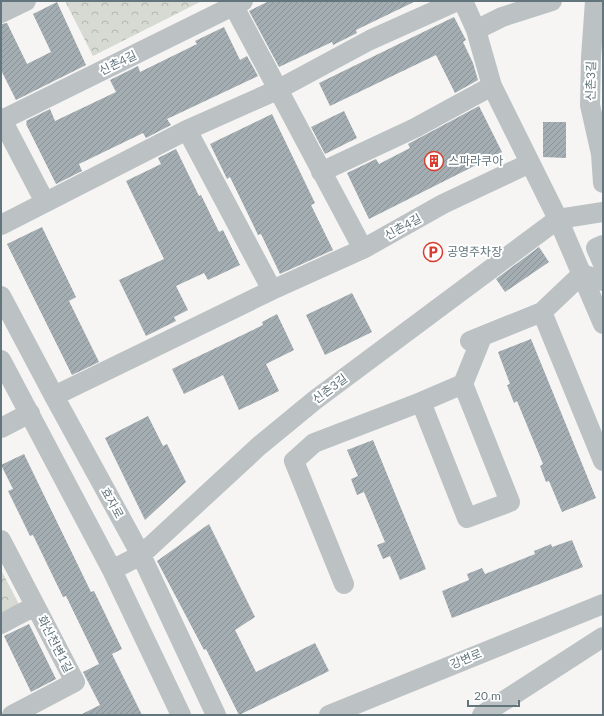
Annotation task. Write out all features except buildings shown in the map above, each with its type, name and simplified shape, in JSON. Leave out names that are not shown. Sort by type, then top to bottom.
[{"type":"street","points":[[1,13],[26,1]]},
{"type":"street","points":[[1,225],[187,130],[277,90],[370,40],[457,1]]},
{"type":"street","points":[[463,1],[476,30],[492,86],[558,219],[603,324]]},
{"type":"street","points":[[476,30],[502,17],[552,1]]},
{"type":"street","name":"신촌3길","points":[[595,1],[591,57],[590,105],[601,154],[603,183]]},
{"type":"street","name":"신촌4길","points":[[1,119],[236,3],[277,90],[363,249]]},
{"type":"street","points":[[321,172],[415,128],[492,86]]},
{"type":"street","points":[[1,119],[45,202]]},
{"type":"street","points":[[187,130],[272,290]]},
{"type":"street","name":"신촌4길","points":[[54,396],[272,290],[363,249],[443,204],[530,163]]},
{"type":"street","name":"신촌3길","points":[[112,570],[141,555],[259,446],[309,405],[558,219],[603,212]]},
{"type":"street","points":[[603,245],[596,248],[603,264]]},
{"type":"street","points":[[582,274],[603,281]]},
{"type":"street","points":[[421,402],[466,518],[510,502],[463,384],[475,339],[542,312],[582,274]]},
{"type":"street","name":"효자로","points":[[1,296],[141,555],[216,715]]},
{"type":"street","points":[[542,312],[603,461]]},
{"type":"street","points":[[1,360],[112,570],[181,715]]},
{"type":"street","points":[[344,584],[294,461],[314,442],[421,402],[463,384]]},
{"type":"street","points":[[1,428],[30,413]]},
{"type":"street","name":"화산천변1길","points":[[1,540],[75,682],[12,715]]},
{"type":"street","name":"강변로","points":[[329,715],[603,604]]},
{"type":"street","name":"화산천변1길","points":[[1,624],[35,606]]},
{"type":"street","points":[[482,715],[603,637]]},
{"type":"green space","points":[[65,1],[202,1],[93,56]]},
{"type":"green space","points":[[1,570],[20,606],[1,616]]},
{"type":"place","name":"스파라쿠아","points":[[434,161]]},
{"type":"place","name":"공영주차장","points":[[433,252]]}]
